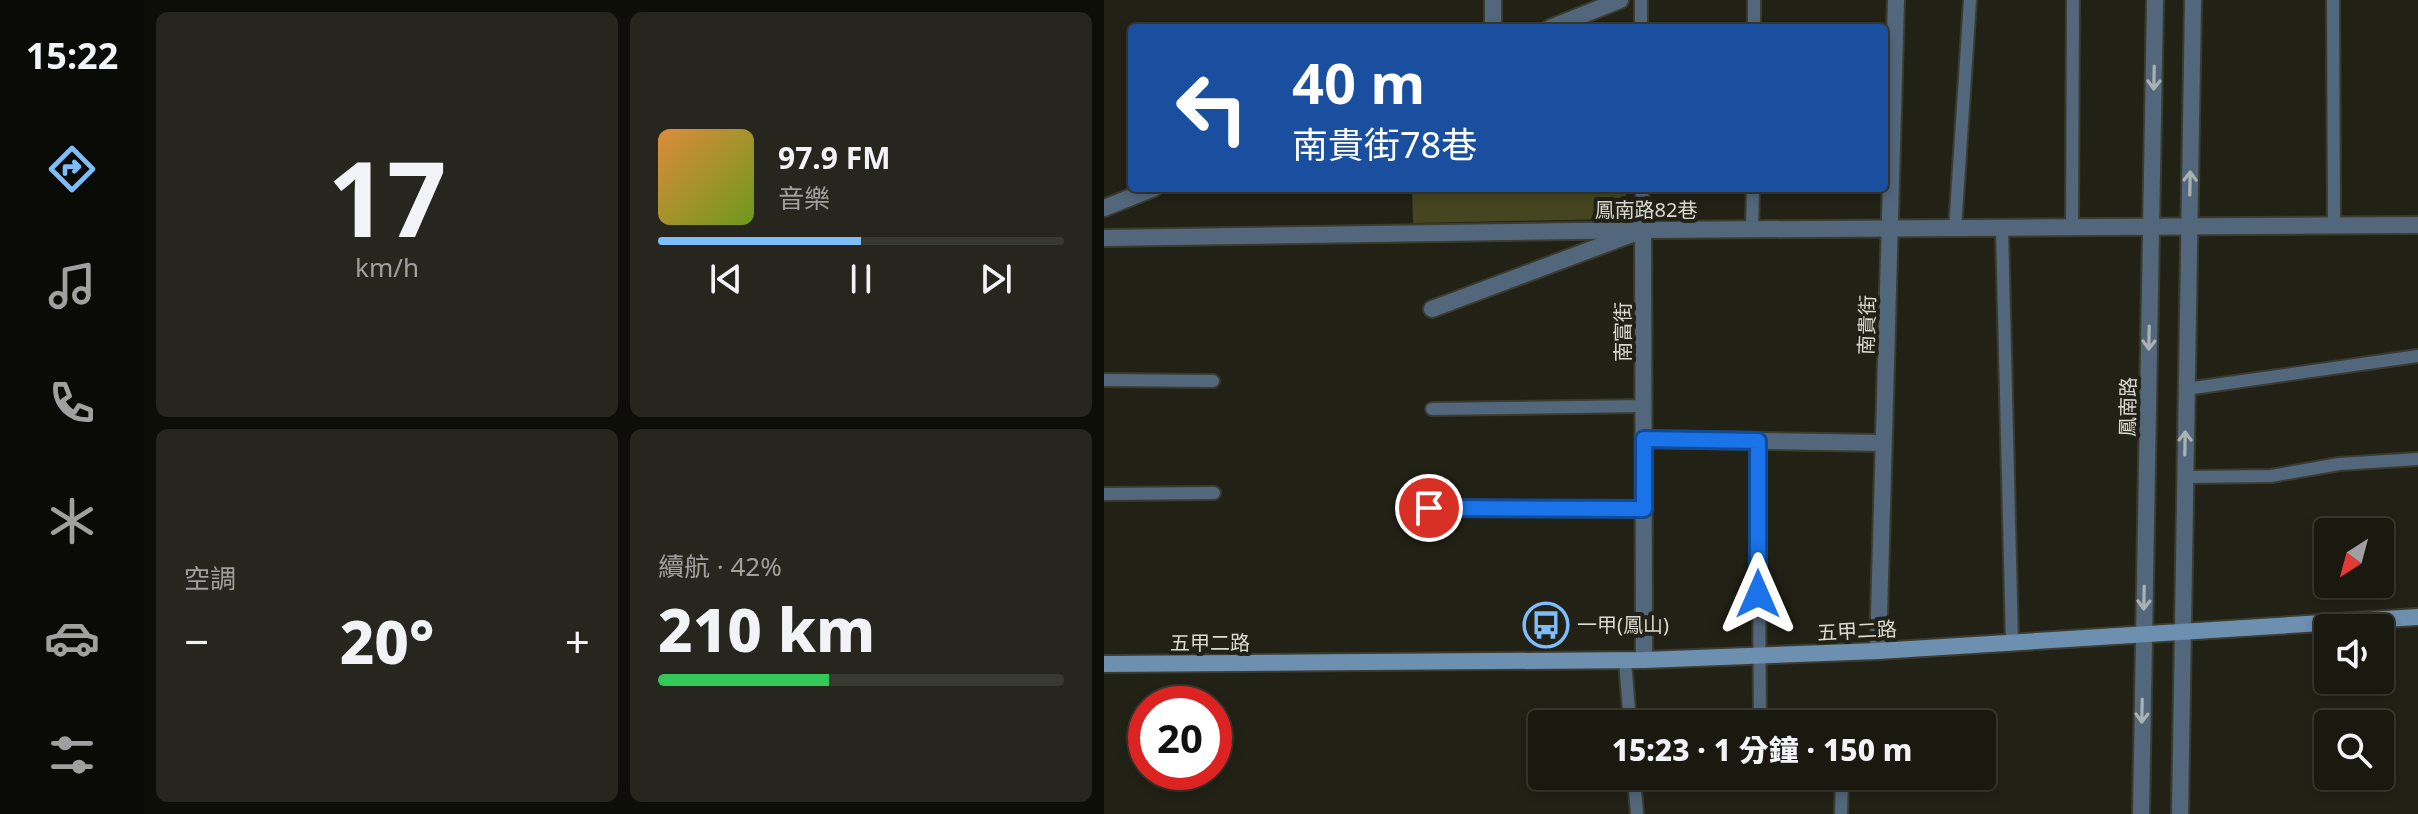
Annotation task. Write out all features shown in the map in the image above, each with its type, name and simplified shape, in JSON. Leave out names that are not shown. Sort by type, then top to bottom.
[{"type":"main road","name":"五甲二路","points":[[1104,664],[1644,660],[1758,656],[2418,617]]},
{"type":"street","points":[[1493,0],[1493,24]]},
{"type":"street","points":[[1560,24],[1620,0]]},
{"type":"street","name":"南貴街","points":[[1878,651],[1896,0]]},
{"type":"street","name":"鳳南路","points":[[2141,814],[2155,0]]},
{"type":"street","points":[[2180,814],[2193,0]]},
{"type":"street","points":[[1104,208],[1144,192]]},
{"type":"street","name":"鳳南路82巷","points":[[1104,238],[1643,230],[2418,225]]},
{"type":"street","points":[[1432,309],[1643,230]]},
{"type":"street","name":"南富街","points":[[1643,230],[1644,660]]},
{"type":"street","points":[[1644,439],[1883,443]]},
{"type":"lane","points":[[1641,0],[1641,24]]},
{"type":"lane","points":[[1754,0],[1754,24]]},
{"type":"lane","points":[[1955,229],[1970,0]]},
{"type":"lane","points":[[2072,228],[2073,0]]},
{"type":"lane","points":[[2333,0],[2334,226]]},
{"type":"lane","points":[[1642,192],[1643,230]]},
{"type":"lane","points":[[1752,230],[1753,192]]},
{"type":"lane","points":[[2002,229],[2012,642]]},
{"type":"lane","points":[[2186,389],[2418,356]]},
{"type":"lane","points":[[1104,380],[1213,381]]},
{"type":"lane","points":[[1432,409],[1643,406]]},
{"type":"lane","points":[[1758,441],[1760,710]]},
{"type":"lane","points":[[2185,477],[2271,476],[2339,464],[2418,459]]},
{"type":"lane","points":[[1104,494],[1214,493]]},
{"type":"lane","points":[[1429,508],[1644,509]]},
{"type":"lane","points":[[1625,660],[1629,710]]},
{"type":"lane","points":[[1635,790],[1637,814]]},
{"type":"lane","points":[[1841,814],[1842,790]]},
{"type":"shaded area","points":[[1412,192],[1627,192],[1618,219],[1413,223]]},
{"type":"place","name":"一甲(鳳山)","points":[[1546,625]]},
{"type":"route","points":[[1429,508],[1644,509],[1644,439],[1758,441],[1758,594]]}]
